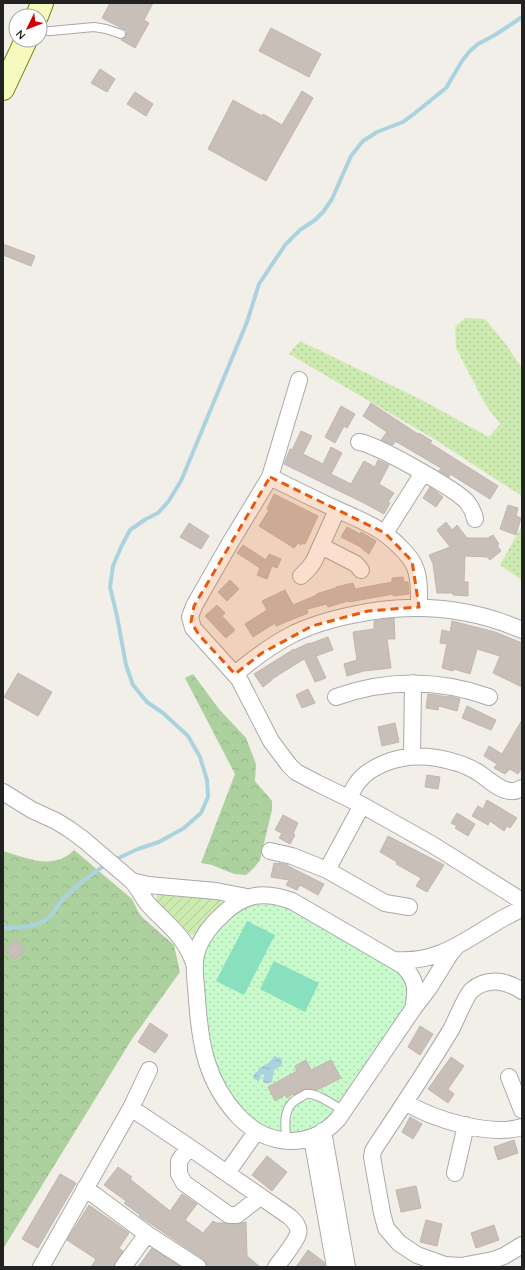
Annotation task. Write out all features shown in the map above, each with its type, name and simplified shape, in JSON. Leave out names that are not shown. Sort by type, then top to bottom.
[{"type":"main road","points":[[3,89],[22,48]]},
{"type":"street","points":[[299,380],[270,477],[194,606],[190,617],[193,628],[235,674],[271,741],[296,772],[355,802],[433,845],[522,901]]},
{"type":"street","points":[[359,442],[374,446],[424,473],[463,498],[471,506],[475,519]]},
{"type":"street","points":[[385,533],[424,473]]},
{"type":"street","points":[[270,477],[337,510],[368,523],[385,533],[408,555],[416,566],[419,607]]},
{"type":"street","points":[[301,576],[310,568],[337,510]]},
{"type":"street","points":[[321,546],[356,564],[361,570]]},
{"type":"street","points":[[235,674],[262,652],[296,633],[332,620],[368,612],[419,607],[444,609],[489,617],[522,630]]},
{"type":"street","points":[[412,756],[413,683]]},
{"type":"street","points":[[336,697],[366,688],[396,684],[431,683],[451,686],[489,697]]},
{"type":"street","points":[[327,870],[355,802],[353,788],[359,779],[387,762],[412,756],[428,757],[453,762],[466,766],[502,788],[518,793]]},
{"type":"street","points":[[3,792],[32,810],[56,821],[84,840],[137,886],[150,906],[168,922],[182,939],[195,966]]},
{"type":"street","points":[[3,806],[32,810]]},
{"type":"street","points":[[270,851],[292,856],[327,870],[385,903],[409,906]]},
{"type":"street","points":[[131,881],[216,891],[247,897],[266,896],[283,898],[292,901],[395,960],[408,970],[414,981],[416,996],[413,1009]]},
{"type":"street","points":[[247,897],[226,910],[207,932],[199,947],[195,966],[200,1036],[210,1074],[221,1094],[230,1107],[256,1132],[269,1138],[296,1141],[318,1135],[332,1125],[344,1111],[413,1009],[429,988],[442,965],[456,947]]},
{"type":"street","points":[[395,960],[409,960],[442,954],[522,908]]},
{"type":"street","points":[[522,991],[500,981],[488,981],[471,991],[452,1027],[373,1151],[372,1157],[383,1220],[389,1233],[399,1243],[417,1255],[445,1266],[461,1266],[493,1260],[511,1252],[522,1244]]},
{"type":"street","points":[[41,1267],[131,1108],[149,1070]]},
{"type":"street","points":[[509,1077],[522,1110]]},
{"type":"street","points":[[405,1102],[435,1117],[466,1125],[502,1129],[518,1129],[522,1127]]},
{"type":"street","points":[[131,1108],[290,1217],[298,1227],[298,1234],[276,1267]]},
{"type":"street","points":[[455,1173],[466,1125]]},
{"type":"street","points":[[227,1173],[256,1132]]},
{"type":"street","points":[[318,1135],[335,1267]]},
{"type":"street","points":[[318,1135],[347,1267]]},
{"type":"street","points":[[189,1147],[179,1162],[179,1174],[184,1183],[230,1215],[237,1215],[260,1197]]},
{"type":"street","points":[[85,1188],[147,1234],[197,1267]]},
{"type":"street","points":[[123,1267],[147,1234]]},
{"type":"lane","points":[[48,32],[94,27],[106,28],[121,34]]},
{"type":"lane","points":[[287,1141],[286,1121],[288,1109],[292,1103],[306,1094],[314,1095],[344,1111]]},
{"type":"highlighted area","points":[[270,477],[385,533],[412,561],[419,607],[368,611],[312,626],[262,653],[235,674],[199,635],[191,622],[194,606]]},
{"type":"green space","points":[[465,318],[485,319],[505,343],[522,368],[522,496],[434,439],[289,354],[300,341],[420,399],[489,437],[500,424],[485,404],[456,348],[455,327]]},
{"type":"green space","points":[[522,526],[522,580],[500,565]]},
{"type":"green space","points":[[193,674],[219,709],[246,738],[256,764],[255,781],[272,801],[272,810],[260,860],[246,875],[234,874],[212,865],[201,863],[235,774],[185,678]]},
{"type":"green space","points":[[74,850],[132,899],[139,913],[144,919],[174,945],[180,972],[132,1039],[3,1249],[3,851],[40,861],[49,861],[58,860]]},
{"type":"green space","points":[[160,893],[204,895],[221,900],[222,903],[197,934],[191,935],[155,901],[156,897]]},
{"type":"green space","points":[[263,904],[280,905],[290,909],[393,966],[406,977],[409,1001],[337,1110],[321,1124],[300,1134],[272,1133],[243,1112],[223,1085],[208,1043],[202,967],[204,955],[212,938],[226,921],[245,908]]},
{"type":"green space","points":[[247,921],[275,935],[244,995],[216,981]]},
{"type":"green space","points":[[274,961],[319,983],[305,1012],[260,989]]},
{"type":"water","points":[[274,1056],[281,1058],[282,1063],[281,1066],[274,1070],[272,1082],[263,1082],[264,1074],[261,1075],[259,1081],[254,1079],[253,1076],[259,1068],[270,1062]]},
{"type":"building","points":[[110,3],[153,3],[144,20],[149,23],[135,48],[121,40],[126,36],[127,31],[102,18]]},
{"type":"building","points":[[271,28],[321,54],[309,77],[259,51]]},
{"type":"building","points":[[100,69],[115,79],[107,92],[91,83]]},
{"type":"building","points":[[302,91],[313,98],[266,181],[208,149],[233,100],[282,125]]},
{"type":"building","points":[[135,92],[153,104],[146,116],[127,104]]},
{"type":"building","points":[[3,244],[35,256],[31,266],[3,255]]},
{"type":"building","points":[[371,403],[418,434],[419,433],[432,441],[430,443],[498,486],[490,499],[450,474],[449,477],[439,471],[441,468],[395,441],[393,445],[381,440],[387,432],[363,416]]},
{"type":"building","points":[[341,406],[355,414],[347,428],[344,426],[335,443],[325,437]]},
{"type":"building","points":[[301,431],[312,436],[303,454],[323,464],[331,447],[342,453],[331,474],[351,484],[364,461],[375,467],[378,460],[389,465],[379,484],[394,493],[388,502],[390,503],[384,514],[284,464],[290,449],[292,450]]},
{"type":"building","points":[[430,487],[443,497],[436,507],[423,498]]},
{"type":"building","points":[[274,494],[318,516],[305,544],[302,543],[301,545],[298,543],[294,548],[259,526],[269,510],[267,509]]},
{"type":"building","points":[[508,505],[518,508],[516,516],[521,518],[516,535],[500,529]]},
{"type":"building","points":[[446,522],[452,530],[457,525],[467,538],[488,538],[493,535],[499,544],[497,545],[501,551],[490,560],[487,557],[465,556],[464,582],[468,582],[468,596],[453,595],[453,593],[437,593],[433,564],[429,555],[450,547],[437,530]]},
{"type":"building","points":[[189,523],[209,536],[201,549],[180,537]]},
{"type":"building","points":[[347,527],[360,534],[361,532],[376,541],[369,554],[361,547],[341,537]]},
{"type":"building","points":[[243,545],[266,560],[269,554],[281,559],[277,568],[272,566],[267,579],[257,575],[260,568],[237,553]]},
{"type":"building","points":[[403,577],[404,582],[408,582],[409,594],[393,596],[393,594],[348,601],[328,607],[327,604],[307,609],[308,613],[276,626],[275,623],[253,637],[245,624],[267,610],[262,601],[285,590],[293,605],[317,595],[316,594],[336,587],[353,583],[355,589],[392,582],[392,578]]},
{"type":"building","points":[[230,580],[239,589],[227,601],[218,592]]},
{"type":"building","points":[[217,605],[225,613],[222,616],[235,630],[226,638],[205,616]]},
{"type":"building","points":[[394,618],[395,639],[387,639],[391,668],[364,671],[347,676],[344,664],[357,660],[353,632],[374,629],[374,621]]},
{"type":"building","points":[[452,621],[495,632],[522,643],[522,687],[493,673],[500,656],[477,649],[470,674],[454,669],[453,671],[442,668],[447,644],[440,643],[442,630],[450,632]]},
{"type":"building","points":[[328,637],[333,650],[316,656],[326,678],[315,682],[304,659],[272,679],[263,687],[254,674],[294,649]]},
{"type":"building","points":[[18,673],[52,692],[38,716],[4,697]]},
{"type":"building","points":[[308,689],[315,703],[302,708],[296,695]]},
{"type":"building","points":[[428,694],[449,696],[460,699],[457,711],[439,706],[438,710],[426,708]]},
{"type":"building","points":[[467,706],[496,720],[491,730],[462,718]]},
{"type":"building","points":[[522,720],[522,768],[518,774],[510,769],[505,774],[494,768],[497,764],[484,756],[489,746],[502,754]]},
{"type":"building","points":[[395,723],[399,742],[382,746],[378,727]]},
{"type":"building","points":[[427,775],[440,777],[438,789],[425,787]]},
{"type":"building","points":[[487,800],[517,818],[510,828],[507,826],[504,831],[490,821],[488,825],[472,816],[478,806],[483,809]]},
{"type":"building","points":[[457,813],[475,824],[468,836],[455,828],[457,826],[451,823]]},
{"type":"building","points":[[283,815],[298,823],[293,834],[295,835],[290,844],[279,838],[282,833],[275,830]]},
{"type":"building","points":[[388,836],[444,865],[427,892],[416,886],[421,878],[396,864],[397,862],[380,852]]},
{"type":"building","points":[[274,863],[288,865],[324,884],[318,895],[300,885],[297,890],[286,885],[289,880],[271,877]]},
{"type":"building","points":[[16,940],[25,950],[15,960],[5,950]]},
{"type":"building","points":[[150,1023],[168,1035],[155,1053],[138,1042]]},
{"type":"building","points":[[420,1026],[433,1034],[420,1055],[408,1047]]},
{"type":"building","points":[[451,1057],[464,1066],[448,1089],[454,1094],[448,1103],[428,1089]]},
{"type":"building","points":[[306,1060],[311,1070],[331,1060],[341,1078],[317,1090],[306,1089],[293,1095],[292,1094],[287,1098],[285,1095],[275,1101],[268,1087],[297,1071],[295,1066]]},
{"type":"building","points":[[410,1117],[422,1124],[413,1139],[402,1132]]},
{"type":"building","points":[[514,1140],[518,1153],[498,1160],[494,1147]]},
{"type":"building","points":[[267,1156],[287,1172],[272,1191],[252,1175]]},
{"type":"building","points":[[118,1167],[132,1177],[130,1179],[170,1211],[182,1194],[197,1204],[185,1220],[203,1233],[213,1221],[216,1223],[229,1224],[246,1222],[247,1256],[260,1267],[207,1267],[206,1262],[203,1259],[139,1216],[140,1215],[124,1203],[126,1201],[104,1185]]},
{"type":"building","points":[[60,1174],[76,1183],[38,1248],[22,1239]]},
{"type":"building","points":[[416,1186],[421,1208],[401,1212],[396,1190]]},
{"type":"building","points":[[89,1205],[129,1233],[119,1248],[123,1251],[113,1267],[91,1267],[96,1259],[67,1240]]},
{"type":"building","points":[[426,1220],[442,1224],[437,1246],[420,1242]]},
{"type":"building","points":[[494,1225],[499,1240],[476,1248],[471,1233]]},
{"type":"building","points":[[152,1248],[181,1267],[138,1267]]},
{"type":"building","points":[[308,1250],[324,1262],[325,1267],[296,1267]]},
{"type":"waterway","points":[[114,860],[138,849],[159,842],[184,828],[201,813],[208,797],[207,780],[200,757],[188,736],[163,713],[147,702],[133,685],[126,665],[110,587],[113,566],[122,545],[130,530],[158,513],[168,502],[181,481],[247,322],[259,284],[285,245],[300,230],[315,220],[323,212],[332,199],[351,156],[363,141],[377,132],[403,122],[446,88],[469,52],[478,44],[495,35],[522,17]]},
{"type":"waterway","points":[[3,928],[28,927],[46,920],[52,915],[63,899],[73,889],[107,864]]}]
